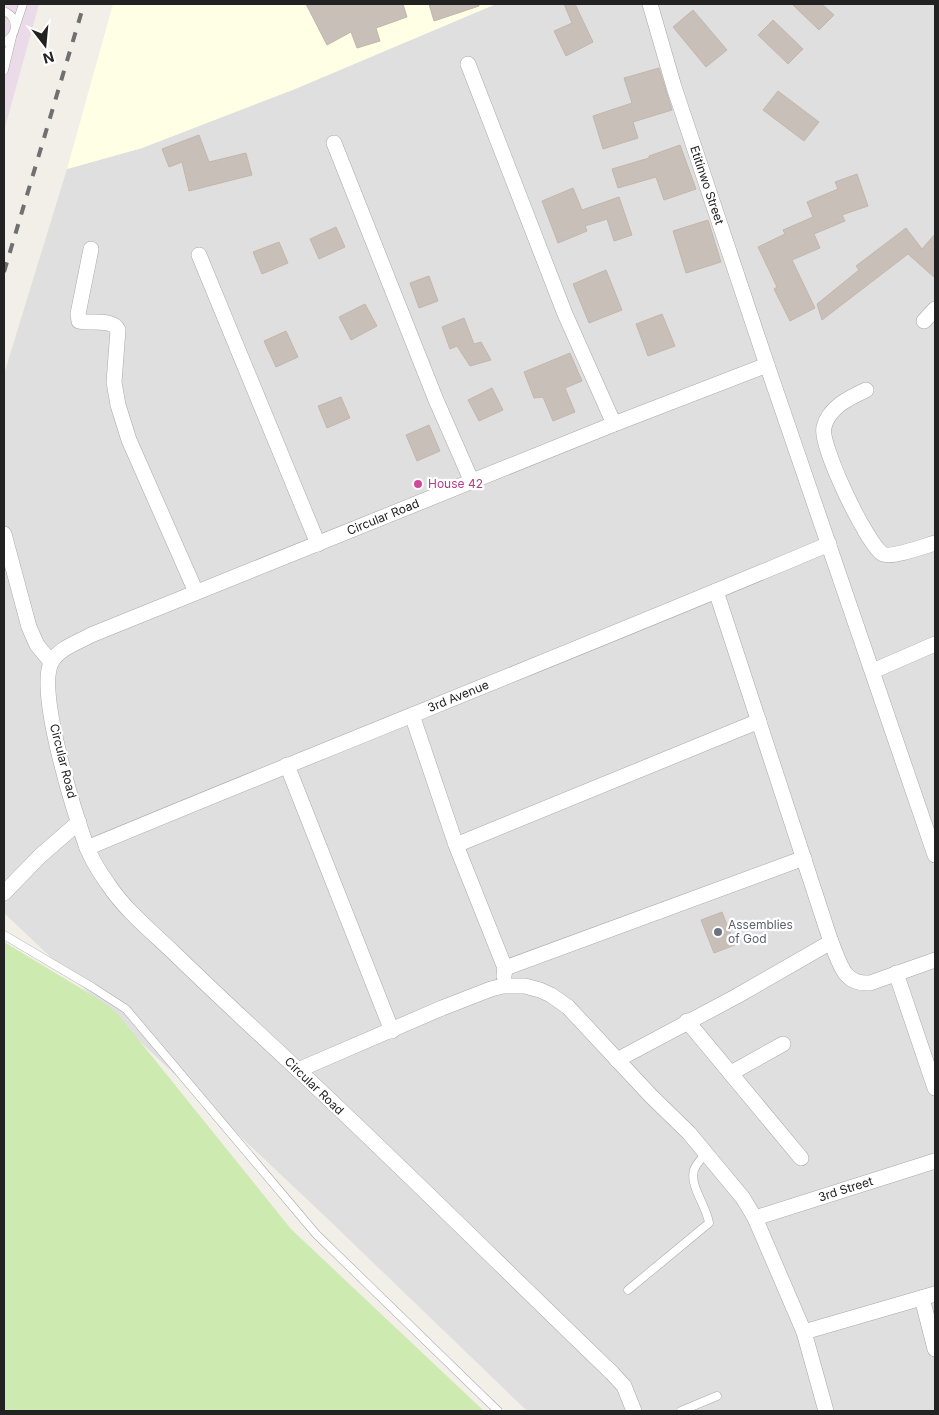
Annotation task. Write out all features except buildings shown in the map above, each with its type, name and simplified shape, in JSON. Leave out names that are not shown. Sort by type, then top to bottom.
[{"type":"street","name":"Etitinwo Street","points":[[650,4],[674,87],[767,365],[935,855]]},
{"type":"street","points":[[468,64],[565,314],[614,424]]},
{"type":"street","points":[[334,143],[436,400],[472,482]]},
{"type":"street","points":[[91,248],[78,314],[79,321],[112,323],[118,330],[114,382],[118,404],[129,440],[196,592]]},
{"type":"street","points":[[199,255],[318,544]]},
{"type":"street","points":[[924,322],[935,309]]},
{"type":"street","name":"Circular Road","points":[[634,1411],[624,1386],[612,1373],[129,909],[108,885],[87,848],[79,822],[58,748],[48,700],[47,682],[51,662],[62,651],[91,635],[614,424],[767,365]]},
{"type":"street","points":[[866,390],[836,406],[823,427],[824,440],[832,463],[857,516],[882,553],[893,554],[935,543]]},
{"type":"street","points":[[4,534],[29,627],[37,644],[51,662]]},
{"type":"street","name":"3rd Avenue","points":[[87,848],[828,544]]},
{"type":"street","points":[[716,591],[831,942],[844,972],[852,980],[862,983],[870,982],[935,960]]},
{"type":"street","points":[[873,671],[935,644]]},
{"type":"street","points":[[412,714],[456,845],[505,968],[503,986]]},
{"type":"street","points":[[456,845],[759,721]]},
{"type":"street","points":[[287,765],[392,1031]]},
{"type":"street","points":[[4,893],[40,856],[79,822]]},
{"type":"street","points":[[505,968],[804,858]]},
{"type":"street","points":[[617,1060],[831,942]]},
{"type":"street","points":[[896,973],[935,1088]]},
{"type":"street","points":[[298,1070],[442,1008],[503,986],[525,986],[551,995],[568,1007],[688,1133],[743,1198],[755,1218],[804,1332],[826,1411]]},
{"type":"street","points":[[688,1021],[801,1158]]},
{"type":"street","points":[[731,1073],[783,1044]]},
{"type":"street","name":"3rd Street","points":[[755,1218],[935,1161]]},
{"type":"street","points":[[804,1332],[929,1296],[935,1348]]},
{"type":"lane","points":[[8,4],[5,12],[12,17],[16,28]]},
{"type":"lane","points":[[4,70],[23,4]]},
{"type":"lane","points":[[4,42],[12,37]]},
{"type":"lane","points":[[4,935],[126,1009],[316,1234],[498,1411]]},
{"type":"lane","points":[[628,1290],[709,1224],[708,1215],[693,1179],[694,1169],[706,1153]]},
{"type":"lane","points":[[681,1411],[717,1396]]},
{"type":"shaded area","points":[[4,4],[39,4],[4,131]]},
{"type":"shaded area","points":[[113,4],[496,4],[295,89],[142,148],[67,169]]},
{"type":"shaded area","points":[[496,4],[935,4],[935,1411],[527,1411],[332,1223],[4,913],[4,374],[67,169],[142,148],[295,89]]},
{"type":"green space","points":[[4,942],[105,1003],[117,1013],[291,1229],[484,1411],[4,1411]]},
{"type":"railway","points":[[4,272],[84,4]]},
{"type":"place","name":"House 42","points":[[418,484]]},
{"type":"place","name":"Assemblies of God","points":[[718,932]]}]
